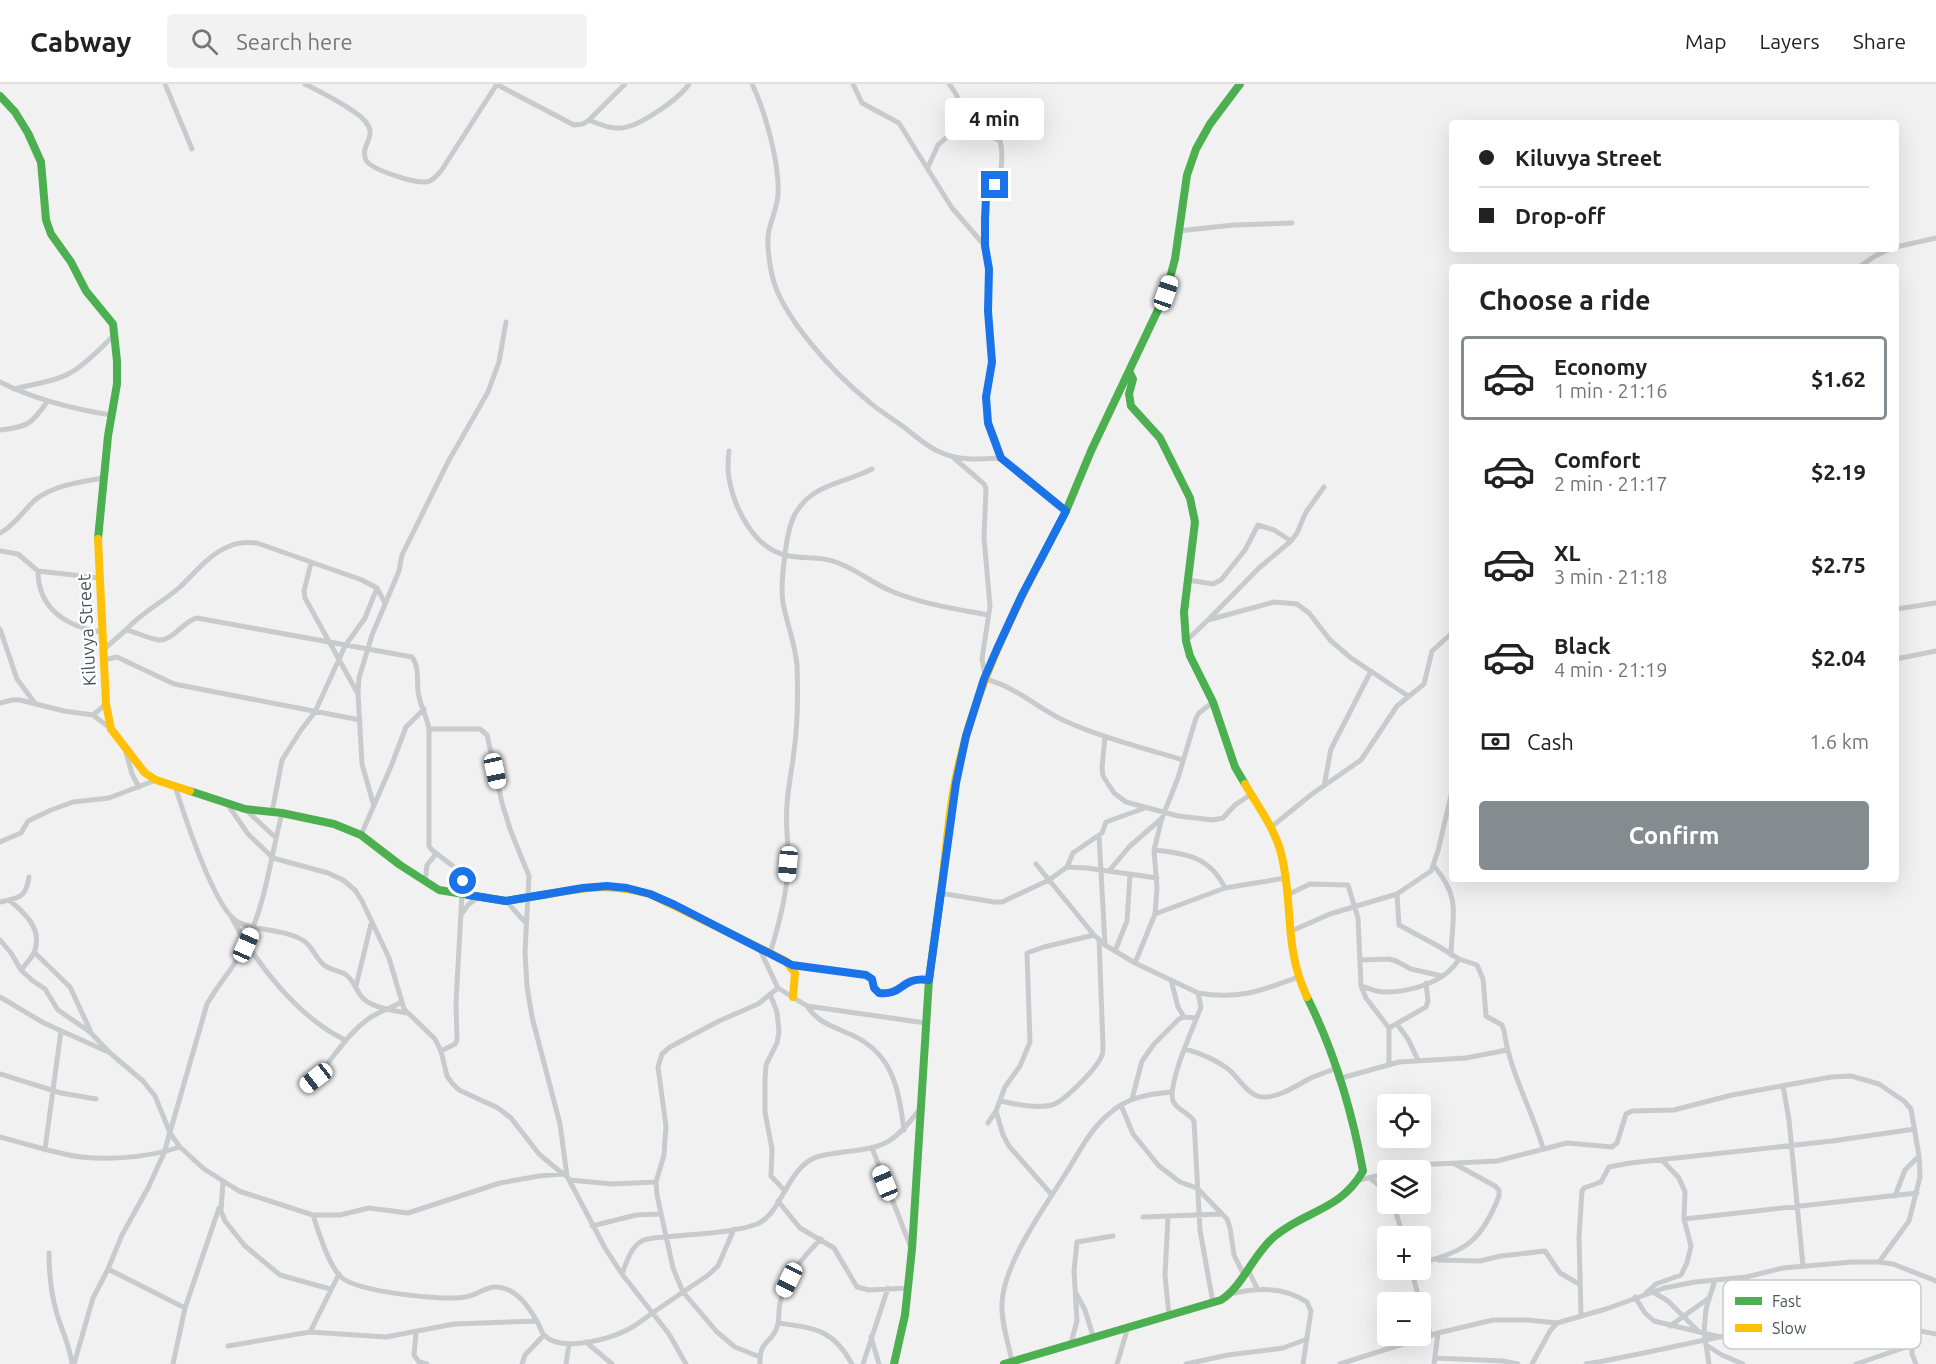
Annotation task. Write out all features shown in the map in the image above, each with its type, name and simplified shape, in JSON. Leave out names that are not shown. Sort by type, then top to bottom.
[{"type":"street","points":[[165,84],[192,149]]},
{"type":"street","points":[[305,84],[363,118],[370,127],[371,134],[365,150],[365,158],[370,166],[413,180],[427,182],[433,180],[441,171],[497,84],[569,123],[579,124],[589,120],[625,84]]},
{"type":"street","points":[[589,120],[618,128],[626,127],[666,106],[689,84]]},
{"type":"street","points":[[752,84],[767,128],[777,179],[776,210],[770,227],[768,250],[776,292],[785,309],[825,359],[868,401],[920,441],[954,457],[1001,458]]},
{"type":"street","points":[[853,84],[858,97],[866,107],[899,123],[952,208],[985,246]]},
{"type":"street","points":[[928,168],[938,145],[948,136],[962,115],[957,94],[949,84]]},
{"type":"street","points":[[894,1364],[905,1315],[912,1250],[929,980],[956,783],[966,736],[985,677],[1022,595],[1066,511],[1091,451],[1166,293],[1175,259],[1187,175],[1196,150],[1210,124],[1240,84]]},
{"type":"street","name":"Kiluvya Street","points":[[0,96],[15,112],[39,156],[44,176],[46,220],[51,234],[71,262],[86,291],[113,324],[117,384],[103,478],[97,547],[106,704],[111,729],[145,773],[156,780],[245,809],[282,813],[334,824],[361,835],[439,890],[506,901],[583,888],[607,886],[627,888],[650,894],[675,905],[792,965]]},
{"type":"street","points":[[962,115],[967,116],[977,128],[996,137],[1002,147],[998,181],[986,198],[985,246],[989,269],[988,311],[992,362],[986,410],[991,433],[1001,458],[1066,511]]},
{"type":"street","points":[[1178,231],[1234,225],[1292,224]]},
{"type":"street","points":[[1899,246],[1936,238]]},
{"type":"street","points":[[1863,264],[1884,252]]},
{"type":"street","points":[[374,806],[362,764],[359,678],[367,649],[399,571],[403,552],[448,462],[488,392],[499,362],[506,322]]},
{"type":"street","points":[[14,389],[71,373],[114,335]]},
{"type":"street","points":[[1130,373],[1133,382],[1129,394],[1131,406],[1160,438],[1190,498],[1195,522],[1184,612],[1186,641],[1190,656],[1213,702],[1235,767],[1281,852],[1289,932],[1298,977],[1321,1025],[1364,1164],[1364,1171],[1352,1191],[1343,1198],[1295,1222],[1278,1234],[1267,1244],[1230,1294]]},
{"type":"street","points":[[0,382],[47,402],[77,410],[111,415]]},
{"type":"street","points":[[0,430],[30,424],[47,402]]},
{"type":"street","points":[[729,451],[729,482],[744,520],[763,544],[786,555],[829,559],[890,591],[910,598],[988,615]]},
{"type":"street","points":[[954,457],[986,488],[984,558],[990,594],[982,659],[985,677]]},
{"type":"street","points":[[770,953],[776,936],[786,886],[788,864],[786,807],[795,750],[796,663],[793,637],[783,602],[787,541],[795,515],[814,491],[857,477],[872,469]]},
{"type":"street","points":[[0,533],[14,524],[34,501],[44,494],[68,485],[103,478]]},
{"type":"street","points":[[1186,641],[1258,568],[1291,541],[1306,513],[1324,487]]},
{"type":"street","points":[[1188,580],[1213,584],[1221,580],[1245,550],[1258,525],[1274,530],[1291,541]]},
{"type":"street","points":[[104,649],[139,615],[180,588],[198,568],[228,546],[244,542],[257,543],[335,569],[377,588],[385,603]]},
{"type":"street","points":[[0,551],[18,554],[38,571],[100,578]]},
{"type":"street","points":[[311,562],[304,595],[358,693]]},
{"type":"street","points":[[38,571],[39,588],[53,610],[80,627],[102,632]]},
{"type":"street","points":[[272,812],[282,760],[315,712],[345,646],[365,618],[377,588]]},
{"type":"street","points":[[1208,620],[1274,602],[1297,604],[1309,613],[1330,640],[1351,658],[1408,696]]},
{"type":"street","points":[[1899,609],[1936,603]]},
{"type":"street","points":[[126,630],[162,640],[168,638],[191,619],[197,618],[345,646],[408,655],[415,659],[418,693],[429,729],[429,840],[432,850],[458,870],[465,895],[456,1002],[457,1040],[455,1044],[441,1051]]},
{"type":"street","points":[[0,629],[17,679],[35,703]]},
{"type":"street","points":[[1270,828],[1361,760],[1397,706],[1424,684],[1432,651],[1449,637]]},
{"type":"street","points":[[1899,658],[1936,651]]},
{"type":"street","points":[[104,660],[117,657],[174,684],[360,720]]},
{"type":"street","points":[[1324,786],[1331,749],[1371,671]]},
{"type":"street","points":[[985,677],[998,682],[1060,718],[1105,737],[1183,760]]},
{"type":"street","points":[[0,703],[12,700],[93,715],[111,729]]},
{"type":"street","points":[[1135,963],[1155,914],[1157,878],[1154,850],[1163,815],[1178,778],[1196,718],[1213,702]]},
{"type":"street","points":[[93,715],[106,704]]},
{"type":"street","points":[[361,835],[406,727],[423,709]]},
{"type":"street","points":[[429,729],[474,728],[484,731],[487,735],[507,820],[529,876],[525,952],[528,997],[560,1124],[567,1176],[592,1226],[622,1274],[669,1334],[685,1364]]},
{"type":"street","points":[[1105,737],[1103,776],[1114,793],[1134,806],[1163,815],[1192,819],[1218,819],[1222,818],[1240,800],[1250,795]]},
{"type":"street","points":[[124,745],[132,774],[139,787]]},
{"type":"street","points":[[0,842],[21,833],[28,821],[51,810],[73,802],[109,798],[156,780]]},
{"type":"street","points":[[175,786],[206,872],[246,945],[298,1006],[313,1020],[345,1040]]},
{"type":"street","points":[[226,802],[248,834],[273,858],[328,873],[343,880],[355,890],[389,958],[407,1013],[435,1039],[441,1051],[447,1076],[452,1083],[459,1090],[498,1108],[511,1118],[539,1154],[567,1176]]},
{"type":"street","points":[[1289,932],[1355,905],[1398,894],[1428,873],[1434,866],[1449,804]]},
{"type":"street","points":[[940,893],[1002,902],[1049,880],[1067,867],[1073,853],[1099,835],[1106,822],[1145,808]]},
{"type":"street","points":[[245,809],[276,838]]},
{"type":"street","points":[[73,1364],[93,1298],[122,1234],[148,1188],[164,1153],[207,1004],[246,945],[254,926],[273,858],[282,813]]},
{"type":"street","points":[[1109,871],[1129,847],[1163,815]]},
{"type":"street","points":[[1099,835],[1106,945]]},
{"type":"street","points":[[1154,850],[1183,853],[1196,858],[1215,870],[1226,888]]},
{"type":"street","points":[[425,882],[427,865],[436,854]]},
{"type":"street","points":[[1036,864],[1096,937],[1106,945],[1135,963],[1198,993],[1226,997],[1243,996],[1298,977]]},
{"type":"street","points":[[1434,866],[1444,878],[1452,894],[1451,955]]},
{"type":"street","points":[[1067,867],[1157,878]]},
{"type":"street","points":[[1115,951],[1127,921],[1130,874]]},
{"type":"street","points":[[0,902],[23,894],[27,890],[29,877]]},
{"type":"street","points":[[1155,914],[1226,888],[1285,878]]},
{"type":"street","points":[[1287,895],[1310,884],[1332,886],[1345,884],[1350,888],[1358,918],[1361,986],[1365,998],[1389,1028],[1389,1064]]},
{"type":"street","points":[[1398,894],[1399,925],[1451,955],[1477,965],[1481,972],[1485,1012],[1490,1019],[1502,1025],[1514,1074],[1534,1119],[1543,1148]]},
{"type":"street","points":[[462,914],[478,897]]},
{"type":"street","points":[[9,900],[31,921],[35,936],[34,952],[21,970]]},
{"type":"street","points":[[506,901],[526,923]]},
{"type":"street","points":[[231,917],[245,924],[303,940],[327,968],[347,975],[363,998],[372,1004],[407,1013]]},
{"type":"street","points":[[356,986],[372,923]]},
{"type":"street","points":[[1000,1101],[1028,1106],[1052,1105],[1066,1096],[1103,1054],[1096,937]]},
{"type":"street","points":[[988,1123],[996,1111],[1005,1087],[1020,1066],[1030,1042],[1027,953],[1044,947],[1096,937]]},
{"type":"street","points":[[1,942],[21,970],[45,989],[58,1010],[90,1032],[110,1053],[143,1081],[155,1096],[170,1133],[180,1147],[204,1169],[239,1191],[313,1215],[340,1215],[369,1208],[408,1213],[500,1183],[539,1176],[567,1176],[612,1184],[656,1182]]},
{"type":"street","points":[[759,947],[778,988],[807,1006],[818,1019],[876,1048],[896,1084],[904,1130]]},
{"type":"street","points":[[34,952],[70,987],[90,1032]]},
{"type":"street","points":[[1360,960],[1389,959],[1411,969],[1444,977]]},
{"type":"street","points":[[1361,986],[1383,992],[1426,983],[1444,977],[1454,968],[1459,959]]},
{"type":"street","points":[[794,997],[796,980],[792,965],[866,975],[872,979],[876,991],[884,993],[898,990],[912,979],[929,980]]},
{"type":"street","points":[[1171,980],[1178,1007],[1184,1017]]},
{"type":"street","points":[[1389,1028],[1426,1007],[1428,1001],[1426,983]]},
{"type":"street","points":[[760,1357],[735,1347],[725,1340],[683,1292],[673,1268],[660,1214],[656,1182],[664,1155],[665,1140],[664,1112],[658,1073],[659,1060],[670,1047],[758,1004],[778,988]]},
{"type":"street","points":[[1198,993],[1201,1007],[1176,1072],[1172,1092],[1175,1105],[1194,1120],[1199,1216],[1213,1303]]},
{"type":"street","points":[[770,994],[777,1012],[779,1032],[777,1043],[766,1065],[765,1112],[772,1149],[771,1176],[784,1190]]},
{"type":"street","points":[[0,997],[33,1017],[110,1053]]},
{"type":"street","points":[[304,1088],[316,1078],[345,1040],[368,1019],[402,1002]]},
{"type":"street","points":[[807,1006],[926,1023]]},
{"type":"street","points":[[1132,1099],[1137,1075],[1148,1052],[1165,1032],[1184,1017],[1196,1018]]},
{"type":"street","points":[[1397,1024],[1408,1039],[1418,1060]]},
{"type":"street","points":[[45,1149],[61,1030]]},
{"type":"street","points":[[1185,1049],[1212,1058],[1260,1097],[1272,1096],[1289,1090],[1334,1069]]},
{"type":"street","points":[[1338,1078],[1389,1064],[1466,1058],[1507,1050]]},
{"type":"street","points":[[0,1074],[62,1093],[96,1099]]},
{"type":"street","points":[[1431,1165],[1497,1161],[1517,1158],[1543,1148],[1578,1143],[1612,1147],[1617,1143],[1626,1114],[1632,1111],[1674,1110],[1732,1095],[1841,1076],[1871,1081],[1880,1084],[1909,1105],[1915,1129],[1920,1177],[1909,1221],[1879,1262]]},
{"type":"street","points":[[1783,1086],[1789,1120],[1803,1266]]},
{"type":"street","points":[[1172,1092],[1132,1099],[1109,1114],[1094,1129],[1033,1223],[1007,1279],[1002,1301],[1008,1363],[1093,1336],[1213,1303],[1230,1294],[1257,1288],[1290,1294],[1307,1302],[1311,1311],[1303,1364]]},
{"type":"street","points":[[1121,1105],[1133,1134],[1159,1166],[1180,1182],[1197,1188],[1222,1214],[1230,1228],[1234,1255],[1257,1288]]},
{"type":"street","points":[[622,1274],[633,1249],[639,1242],[646,1239],[734,1229],[751,1226],[766,1219],[796,1174],[811,1159],[872,1148],[890,1142],[904,1130],[921,1109]]},
{"type":"street","points":[[996,1111],[1003,1136],[1009,1146],[1052,1195]]},
{"type":"street","points":[[1581,1315],[1579,1237],[1584,1188],[1598,1184],[1609,1167],[1870,1137],[1915,1129]]},
{"type":"street","points":[[0,1137],[66,1155],[90,1157],[164,1153],[180,1147]]},
{"type":"street","points":[[872,1148],[912,1250]]},
{"type":"street","points":[[1895,1196],[1905,1170],[1919,1156]]},
{"type":"street","points":[[1645,1294],[1656,1284],[1680,1275],[1691,1246],[1684,1219],[1683,1185],[1662,1160]]},
{"type":"street","points":[[1431,1261],[1452,1253],[1474,1240],[1499,1196],[1496,1186],[1454,1164]]},
{"type":"street","points":[[1360,1180],[1377,1176]]},
{"type":"street","points":[[1370,1178],[1377,1183]]},
{"type":"street","points":[[173,1364],[185,1308],[220,1204],[223,1182]]},
{"type":"street","points":[[1684,1219],[1917,1193]]},
{"type":"street","points":[[778,1201],[800,1228],[834,1248],[857,1287],[869,1290],[908,1288]]},
{"type":"street","points":[[220,1204],[225,1221],[233,1232],[264,1263],[280,1275],[330,1289]]},
{"type":"street","points":[[592,1226],[636,1215],[660,1214]]},
{"type":"street","points":[[1143,1217],[1222,1214]]},
{"type":"street","points":[[313,1215],[325,1249],[339,1274],[356,1286],[434,1297],[466,1297],[491,1287],[505,1289],[529,1307],[544,1335],[568,1344],[586,1342],[627,1330],[683,1292],[718,1266],[734,1229]]},
{"type":"street","points":[[1168,1217],[1165,1275],[1169,1316]]},
{"type":"street","points":[[1071,1343],[1077,1321],[1074,1271],[1077,1242],[1113,1236]]},
{"type":"street","points":[[760,1364],[761,1350],[775,1332],[780,1302],[793,1272],[821,1239]]},
{"type":"street","points":[[1434,1260],[1479,1261],[1545,1251],[1560,1273],[1580,1284]]},
{"type":"street","points":[[49,1253],[52,1291],[57,1316],[71,1351],[73,1364]]},
{"type":"street","points":[[1431,1336],[1503,1319],[1557,1323],[1606,1309],[1635,1297],[1684,1284],[1746,1277],[1803,1266],[1879,1262],[1893,1264],[1936,1281]]},
{"type":"street","points":[[108,1269],[185,1308]]},
{"type":"street","points":[[310,1332],[339,1274]]},
{"type":"street","points":[[1701,1331],[1715,1280]]},
{"type":"street","points":[[863,1364],[888,1288]]},
{"type":"street","points":[[1653,1292],[1668,1301],[1701,1331],[1706,1343],[1709,1364]]},
{"type":"street","points":[[1076,1293],[1085,1310],[1093,1336]]},
{"type":"street","points":[[1635,1297],[1649,1318],[1670,1326],[1721,1337]]},
{"type":"street","points":[[1670,1326],[1709,1298]]},
{"type":"street","points":[[228,1346],[310,1332],[375,1338],[416,1333],[454,1324],[537,1321]]},
{"type":"street","points":[[778,1323],[824,1332],[838,1342],[852,1364]]},
{"type":"street","points":[[1532,1364],[1550,1330],[1557,1323]]},
{"type":"street","points":[[1117,1364],[1128,1327]]},
{"type":"street","points":[[1921,1332],[1936,1334]]},
{"type":"street","points":[[416,1333],[414,1355],[419,1362],[427,1364]]},
{"type":"street","points":[[1438,1333],[1435,1361],[1503,1361],[1518,1364]]},
{"type":"street","points":[[522,1364],[525,1355],[544,1335]]},
{"type":"street","points":[[872,1337],[879,1364]]},
{"type":"street","points":[[1586,1364],[1706,1343],[1721,1337]]},
{"type":"street","points":[[1186,1364],[1228,1355],[1283,1348],[1306,1339]]},
{"type":"street","points":[[586,1342],[612,1364]]},
{"type":"street","points":[[1706,1343],[1722,1355],[1743,1364]]},
{"type":"street","points":[[566,1364],[568,1344]]},
{"type":"street","points":[[1340,1364],[1398,1346]]},
{"type":"street","points":[[1856,1364],[1900,1349]]},
{"type":"street","points":[[1912,1349],[1916,1364]]},
{"type":"traffic: fast","points":[[1038,565],[1066,511],[1091,451],[1166,293],[1175,259],[1187,175],[1196,149],[1210,124],[1240,84]]},
{"type":"traffic: fast","points":[[0,96],[15,112],[28,133],[41,162],[46,220],[51,234],[71,262],[86,291],[113,324],[117,384],[108,436],[98,539]]},
{"type":"traffic: fast","points":[[1130,373],[1133,379],[1129,394],[1131,406],[1160,438],[1190,498],[1195,522],[1184,612],[1186,641],[1190,656],[1213,702],[1235,767],[1245,784]]},
{"type":"traffic: fast","points":[[190,791],[245,809],[282,813],[334,824],[361,835],[400,865],[439,890],[506,901],[549,894]]},
{"type":"traffic: fast","points":[[894,1364],[905,1315],[912,1249],[929,979],[941,891]]},
{"type":"traffic: fast","points":[[1004,1364],[1221,1300],[1236,1286],[1267,1243],[1275,1236],[1333,1202],[1354,1184],[1363,1171],[1353,1126],[1334,1060],[1307,997]]},
{"type":"traffic: slow","points":[[98,539],[106,704],[111,729],[145,773],[156,780],[190,791]]},
{"type":"traffic: slow","points":[[941,891],[953,795],[969,725],[1000,644],[1038,565]]},
{"type":"traffic: slow","points":[[1245,784],[1270,826],[1281,853],[1295,960],[1307,997]]},
{"type":"traffic: slow","points":[[549,894],[599,887],[623,888],[650,894],[786,961],[795,973],[793,997]]},
{"type":"route","points":[[463,881],[468,895],[496,901],[583,888],[607,886],[627,888],[650,894],[675,905],[792,965],[870,976],[874,988],[879,993],[894,992],[912,979],[929,980],[956,783],[966,736],[984,679],[997,649],[1066,511],[1001,458],[988,423],[986,397],[992,362],[985,210],[986,198],[995,185]]}]
